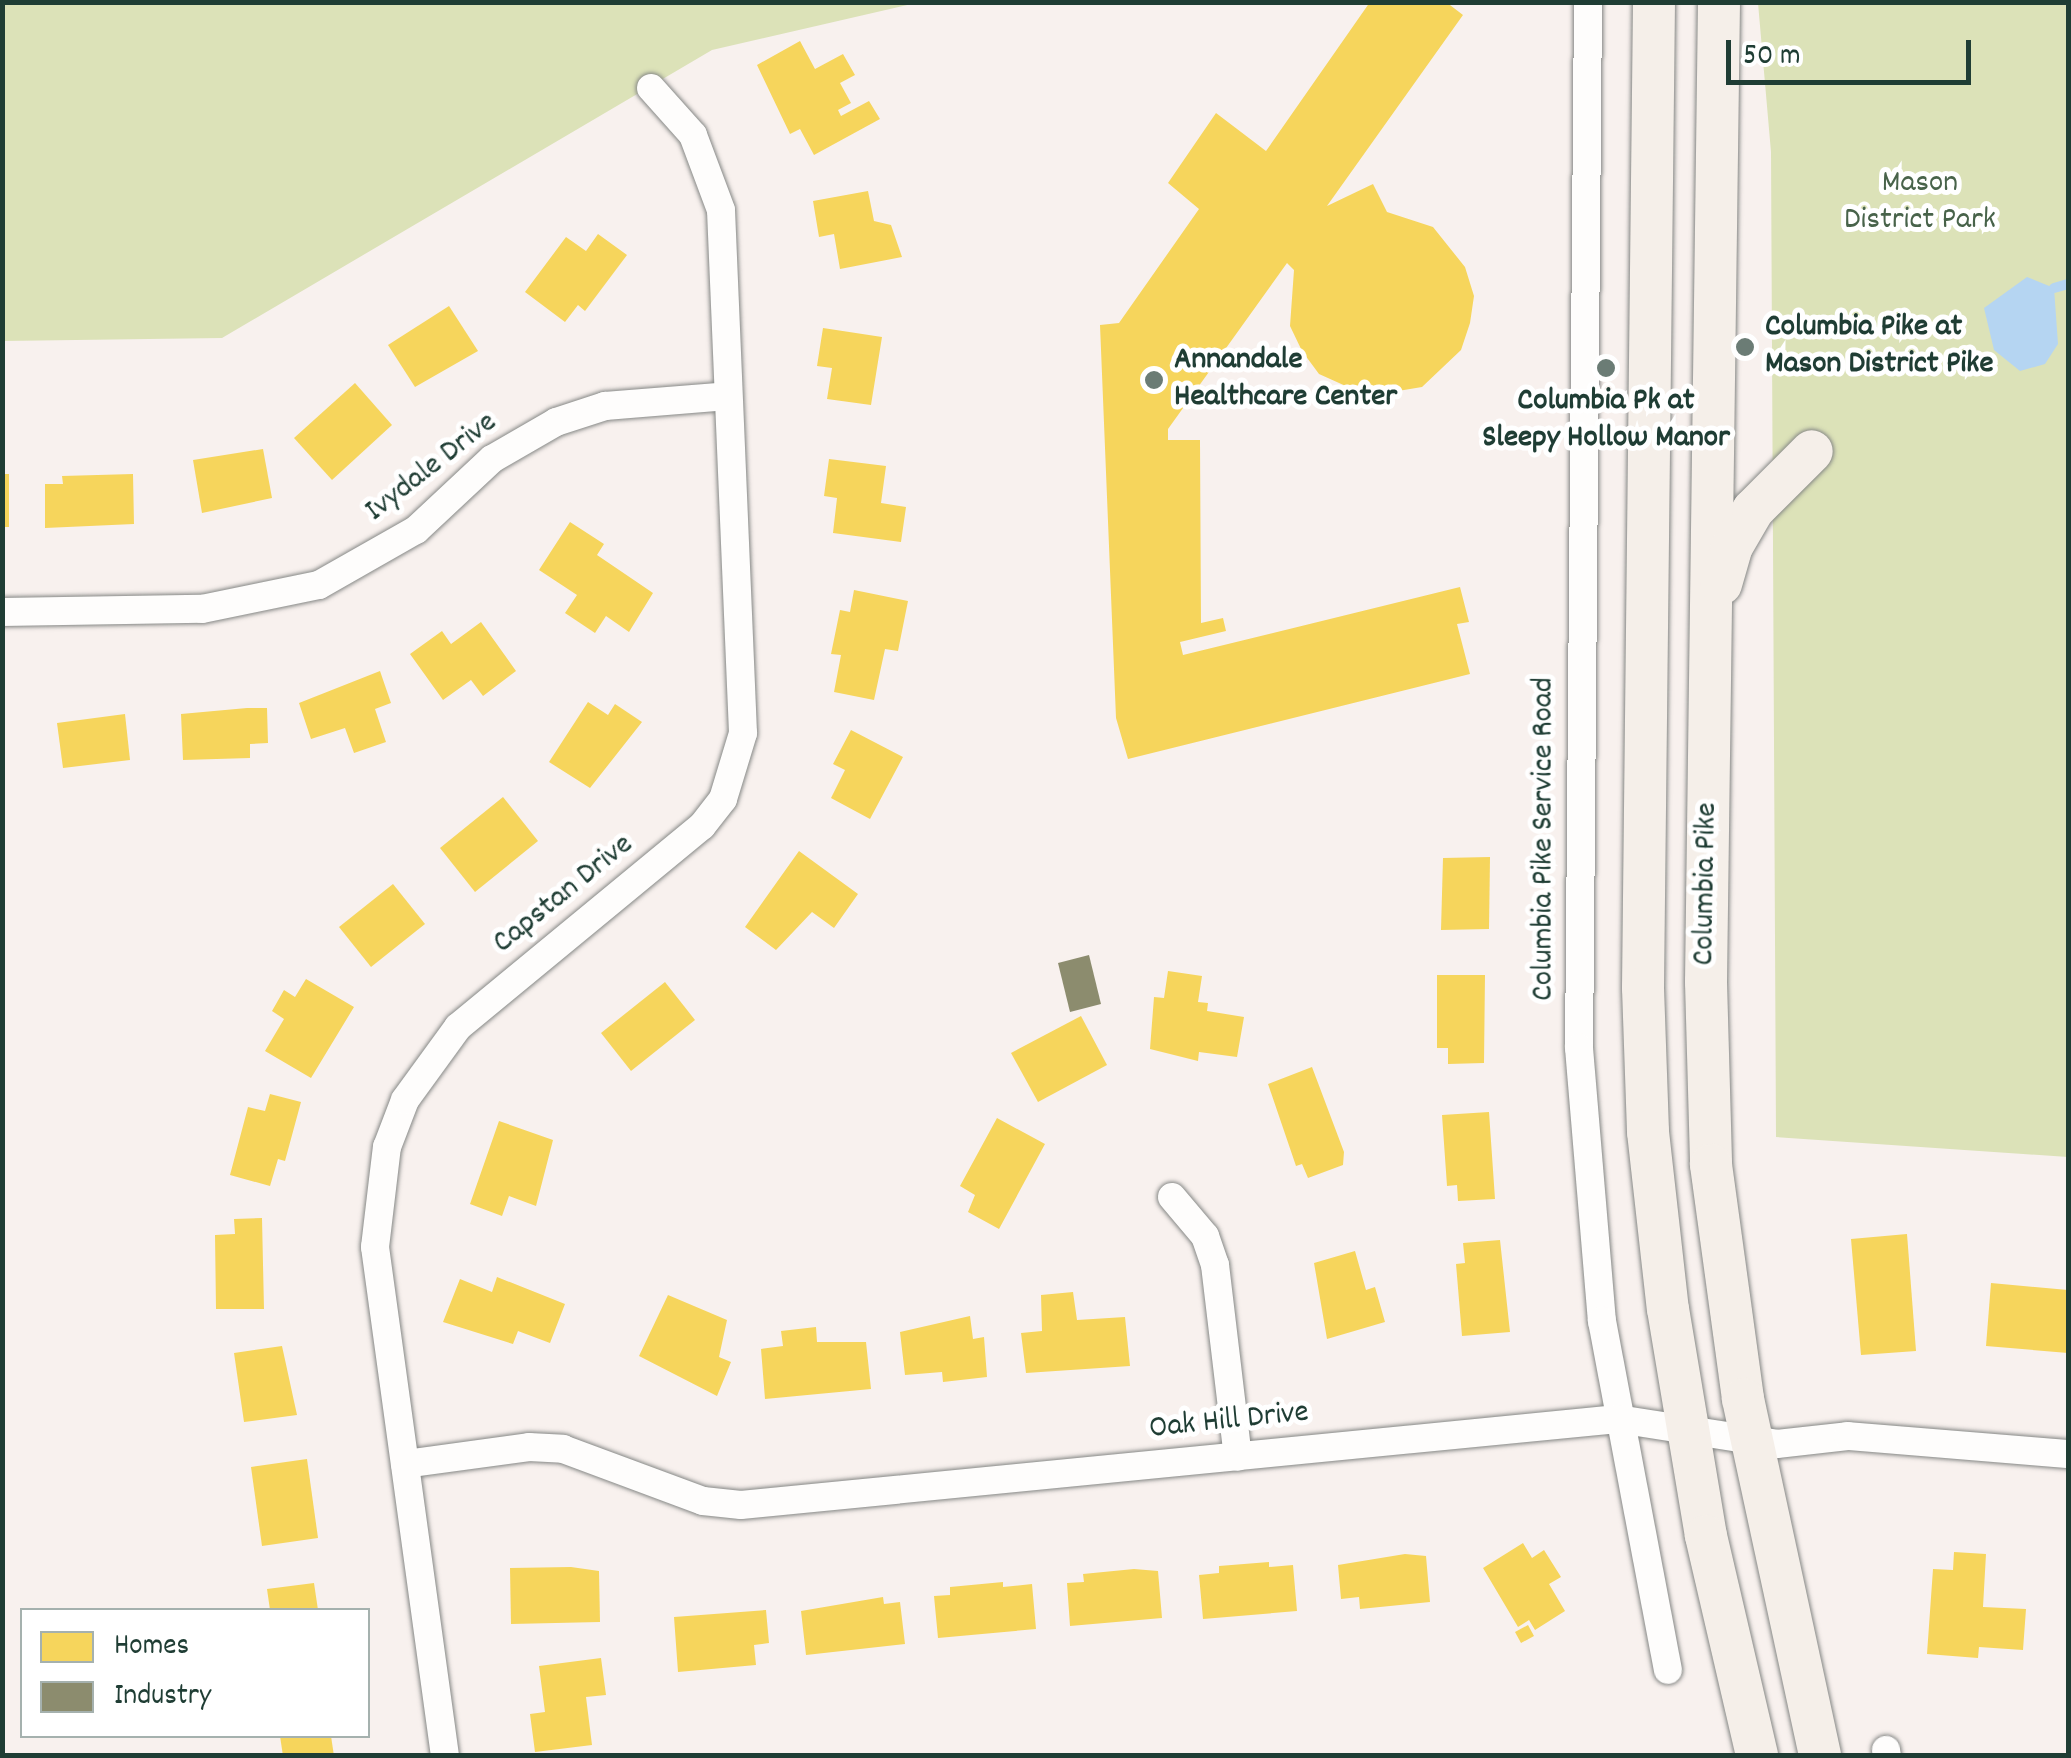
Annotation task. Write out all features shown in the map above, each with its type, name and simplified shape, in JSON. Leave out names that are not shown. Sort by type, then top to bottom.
[{"type":"main road","name":"Columbia Pike","points":[[1654,2],[1644,988],[1656,1215],[1706,1536],[1757,1756]]},
{"type":"main road","name":"Columbia Pike","points":[[1719,2],[1708,1091],[1718,1235],[1752,1442],[1820,1756]]},
{"type":"main road","points":[[1711,624],[1731,548],[1753,510],[1812,452]]},
{"type":"street","name":"Columbia Pike Service Road","points":[[1588,2],[1579,1048],[1586,1177],[1618,1419],[1668,1670]]},
{"type":"street","name":"Capstan Drive","points":[[445,1756],[375,1247],[387,1146],[405,1100],[458,1027],[702,826],[737,767],[743,733],[718,197],[693,135],[651,88]]},
{"type":"street","name":"Ivydale Drive","points":[[2,612],[202,609],[319,585],[416,530],[492,459],[556,422],[606,406],[728,396]]},
{"type":"street","points":[[1172,1197],[1205,1236],[1216,1265],[1238,1457]]},
{"type":"street","name":"Oak Hill Drive","points":[[405,1464],[522,1448],[563,1449],[703,1502],[740,1505],[1618,1419],[1752,1442],[1848,1436],[2068,1454]]},
{"type":"green space","points":[[2,3],[916,3],[712,50],[222,338],[3,341]]},
{"type":"green space","name":"Mason District Park","points":[[1758,3],[2068,3],[2068,1157],[1776,1137],[1771,152]]},
{"type":"water","points":[[2027,277],[2054,288],[2058,344],[2045,364],[2020,371],[1994,350],[1984,308]]},
{"type":"building: Homes","name":"Annandale Healthcare Center","points":[[1370,2],[1446,2],[1463,15],[1327,206],[1373,184],[1387,212],[1433,227],[1465,267],[1474,296],[1470,323],[1461,350],[1422,387],[1368,396],[1319,374],[1302,351],[1290,326],[1294,270],[1287,263],[1168,429],[1168,440],[1200,440],[1201,623],[1223,618],[1226,631],[1180,642],[1183,655],[1460,587],[1469,622],[1457,624],[1470,674],[1128,759],[1116,718],[1100,325],[1119,323],[1199,209],[1168,183],[1216,113],[1266,151]]},
{"type":"building: Homes","points":[[800,41],[815,69],[843,54],[855,75],[840,83],[851,103],[838,110],[841,116],[869,101],[880,119],[814,155],[800,129],[790,134],[757,65]]},
{"type":"building: Homes","points":[[868,191],[874,221],[891,225],[902,257],[840,269],[834,234],[819,237],[813,201]]},
{"type":"building: Homes","points":[[598,234],[627,255],[585,311],[578,305],[565,322],[525,292],[566,237],[586,251]]},
{"type":"building: Homes","points":[[449,306],[478,351],[415,387],[388,345]]},
{"type":"building: Homes","points":[[823,328],[882,337],[871,405],[827,399],[832,368],[817,366]]},
{"type":"building: Homes","points":[[355,383],[392,425],[332,480],[294,438]]},
{"type":"building: Homes","points":[[263,449],[272,498],[202,513],[193,460]]},
{"type":"building: Homes","points":[[829,459],[886,466],[881,503],[906,507],[901,542],[833,533],[837,498],[824,496]]},
{"type":"building: Homes","points":[[2,474],[9,474],[9,527],[2,527]]},
{"type":"building: Homes","points":[[133,474],[134,524],[45,528],[45,484],[63,484],[62,476]]},
{"type":"building: Homes","points":[[570,522],[604,544],[597,555],[653,593],[629,632],[606,616],[595,633],[565,613],[577,595],[539,570]]},
{"type":"building: Homes","points":[[854,590],[908,601],[898,651],[885,649],[874,700],[834,692],[841,655],[831,654],[840,610],[850,612]]},
{"type":"building: Homes","points":[[481,622],[516,671],[483,696],[471,680],[443,700],[410,654],[442,631],[451,644]]},
{"type":"building: Homes","points":[[380,671],[391,703],[375,709],[386,742],[354,753],[345,728],[311,739],[299,703]]},
{"type":"building: Homes","points":[[588,702],[608,715],[615,704],[642,722],[590,788],[549,762]]},
{"type":"building: Homes","points":[[267,708],[268,743],[250,744],[250,758],[183,760],[181,714]]},
{"type":"building: Homes","points":[[125,714],[130,760],[63,768],[57,723]]},
{"type":"building: Homes","points":[[851,730],[903,757],[870,819],[831,798],[845,770],[833,764]]},
{"type":"building: Homes","points":[[503,797],[538,841],[475,892],[440,848]]},
{"type":"building: Homes","points":[[799,851],[858,894],[834,928],[812,912],[776,950],[745,927]]},
{"type":"building: Homes","points":[[1490,857],[1489,929],[1441,930],[1443,858]]},
{"type":"building: Homes","points":[[393,884],[425,924],[371,967],[339,927]]},
{"type":"building: Homes","points":[[1168,971],[1202,976],[1198,1002],[1208,1003],[1207,1011],[1244,1017],[1237,1057],[1199,1052],[1198,1061],[1150,1049],[1154,997],[1164,998]]},
{"type":"building: Homes","points":[[1437,975],[1485,975],[1484,1063],[1448,1064],[1448,1048],[1437,1048]]},
{"type":"building: Homes","points":[[306,979],[354,1007],[311,1078],[265,1051],[284,1019],[272,1011],[284,990],[295,997]]},
{"type":"building: Homes","points":[[665,982],[695,1020],[631,1071],[601,1033]]},
{"type":"building: Homes","points":[[1081,1016],[1107,1065],[1038,1102],[1011,1053]]},
{"type":"building: Homes","points":[[1312,1067],[1344,1152],[1343,1165],[1308,1178],[1302,1164],[1296,1166],[1268,1084]]},
{"type":"building: Homes","points":[[270,1094],[301,1102],[285,1161],[278,1159],[270,1186],[230,1175],[248,1107],[265,1111]]},
{"type":"building: Homes","points":[[1489,1112],[1495,1199],[1458,1201],[1457,1185],[1447,1186],[1442,1115]]},
{"type":"building: Homes","points":[[997,1118],[1045,1144],[999,1229],[968,1212],[975,1195],[960,1186]]},
{"type":"building: Homes","points":[[499,1121],[553,1140],[536,1206],[509,1196],[502,1216],[470,1204]]},
{"type":"building: Homes","points":[[262,1218],[264,1309],[216,1309],[215,1235],[235,1234],[234,1219]]},
{"type":"building: Homes","points":[[1907,1234],[1916,1351],[1861,1355],[1851,1239]]},
{"type":"building: Homes","points":[[1500,1240],[1510,1332],[1462,1336],[1456,1264],[1465,1263],[1463,1243]]},
{"type":"building: Homes","points":[[1355,1251],[1366,1290],[1375,1287],[1385,1322],[1327,1339],[1314,1263]]},
{"type":"building: Homes","points":[[497,1277],[565,1304],[550,1343],[518,1331],[513,1344],[443,1322],[460,1279],[492,1292]]},
{"type":"building: Homes","points":[[1991,1283],[2068,1290],[2068,1353],[1986,1346]]},
{"type":"building: Homes","points":[[1073,1292],[1077,1320],[1125,1317],[1130,1366],[1026,1373],[1021,1333],[1042,1331],[1041,1295]]},
{"type":"building: Homes","points":[[668,1295],[727,1320],[719,1357],[731,1362],[717,1396],[639,1356]]},
{"type":"building: Homes","points":[[970,1316],[973,1339],[984,1337],[987,1377],[943,1382],[942,1372],[905,1375],[900,1332]]},
{"type":"building: Homes","points":[[816,1327],[817,1342],[866,1342],[871,1389],[765,1399],[761,1349],[783,1346],[781,1331]]},
{"type":"building: Homes","points":[[282,1346],[297,1415],[244,1422],[234,1353]]},
{"type":"building: Homes","points":[[307,1459],[318,1538],[262,1546],[251,1467]]},
{"type":"building: Homes","points":[[1523,1543],[1532,1558],[1544,1550],[1561,1577],[1549,1584],[1565,1611],[1535,1630],[1529,1620],[1518,1627],[1483,1568]]},
{"type":"building: Homes","points":[[1954,1552],[1986,1554],[1983,1607],[2026,1609],[2023,1650],[1979,1647],[1978,1658],[1927,1654],[1933,1569],[1953,1570]]},
{"type":"building: Homes","points":[[1405,1554],[1426,1556],[1430,1602],[1360,1609],[1359,1597],[1341,1599],[1338,1565]]},
{"type":"building: Homes","points":[[1269,1562],[1269,1567],[1293,1565],[1297,1611],[1203,1619],[1199,1575],[1219,1573],[1219,1566]]},
{"type":"building: Homes","points":[[571,1567],[599,1571],[600,1622],[511,1624],[510,1568]]},
{"type":"building: Homes","points":[[1158,1571],[1162,1618],[1070,1626],[1067,1583],[1084,1582],[1083,1574]]},
{"type":"building: Homes","points":[[1003,1582],[1003,1587],[1032,1584],[1036,1629],[938,1638],[934,1596],[950,1595],[950,1587]]},
{"type":"building: Homes","points":[[314,1583],[318,1608],[270,1608],[267,1589]]},
{"type":"building: Homes","points":[[883,1597],[884,1604],[900,1602],[905,1644],[806,1655],[801,1611]]},
{"type":"building: Homes","points":[[766,1610],[769,1643],[754,1645],[756,1665],[678,1672],[674,1617]]},
{"type":"building: Homes","points":[[1528,1625],[1534,1636],[1521,1643],[1515,1632]]},
{"type":"building: Homes","points":[[601,1658],[606,1695],[586,1697],[592,1745],[535,1752],[530,1714],[545,1712],[539,1666]]},
{"type":"building: Homes","points":[[280,1738],[331,1738],[334,1756],[283,1756]]},
{"type":"building: Industry","points":[[1089,955],[1101,1004],[1070,1012],[1058,963]]},
{"type":"waterway","points":[[2054,288],[2068,284]]},
{"type":"place","name":"Columbia Pike at Mason District Pike","points":[[1745,347]]},
{"type":"place","name":"Columbia Pk at Sleepy Hollow Manor","points":[[1606,368]]},
{"type":"place","name":"Annandale Healthcare Center","points":[[1154,380]]}]
